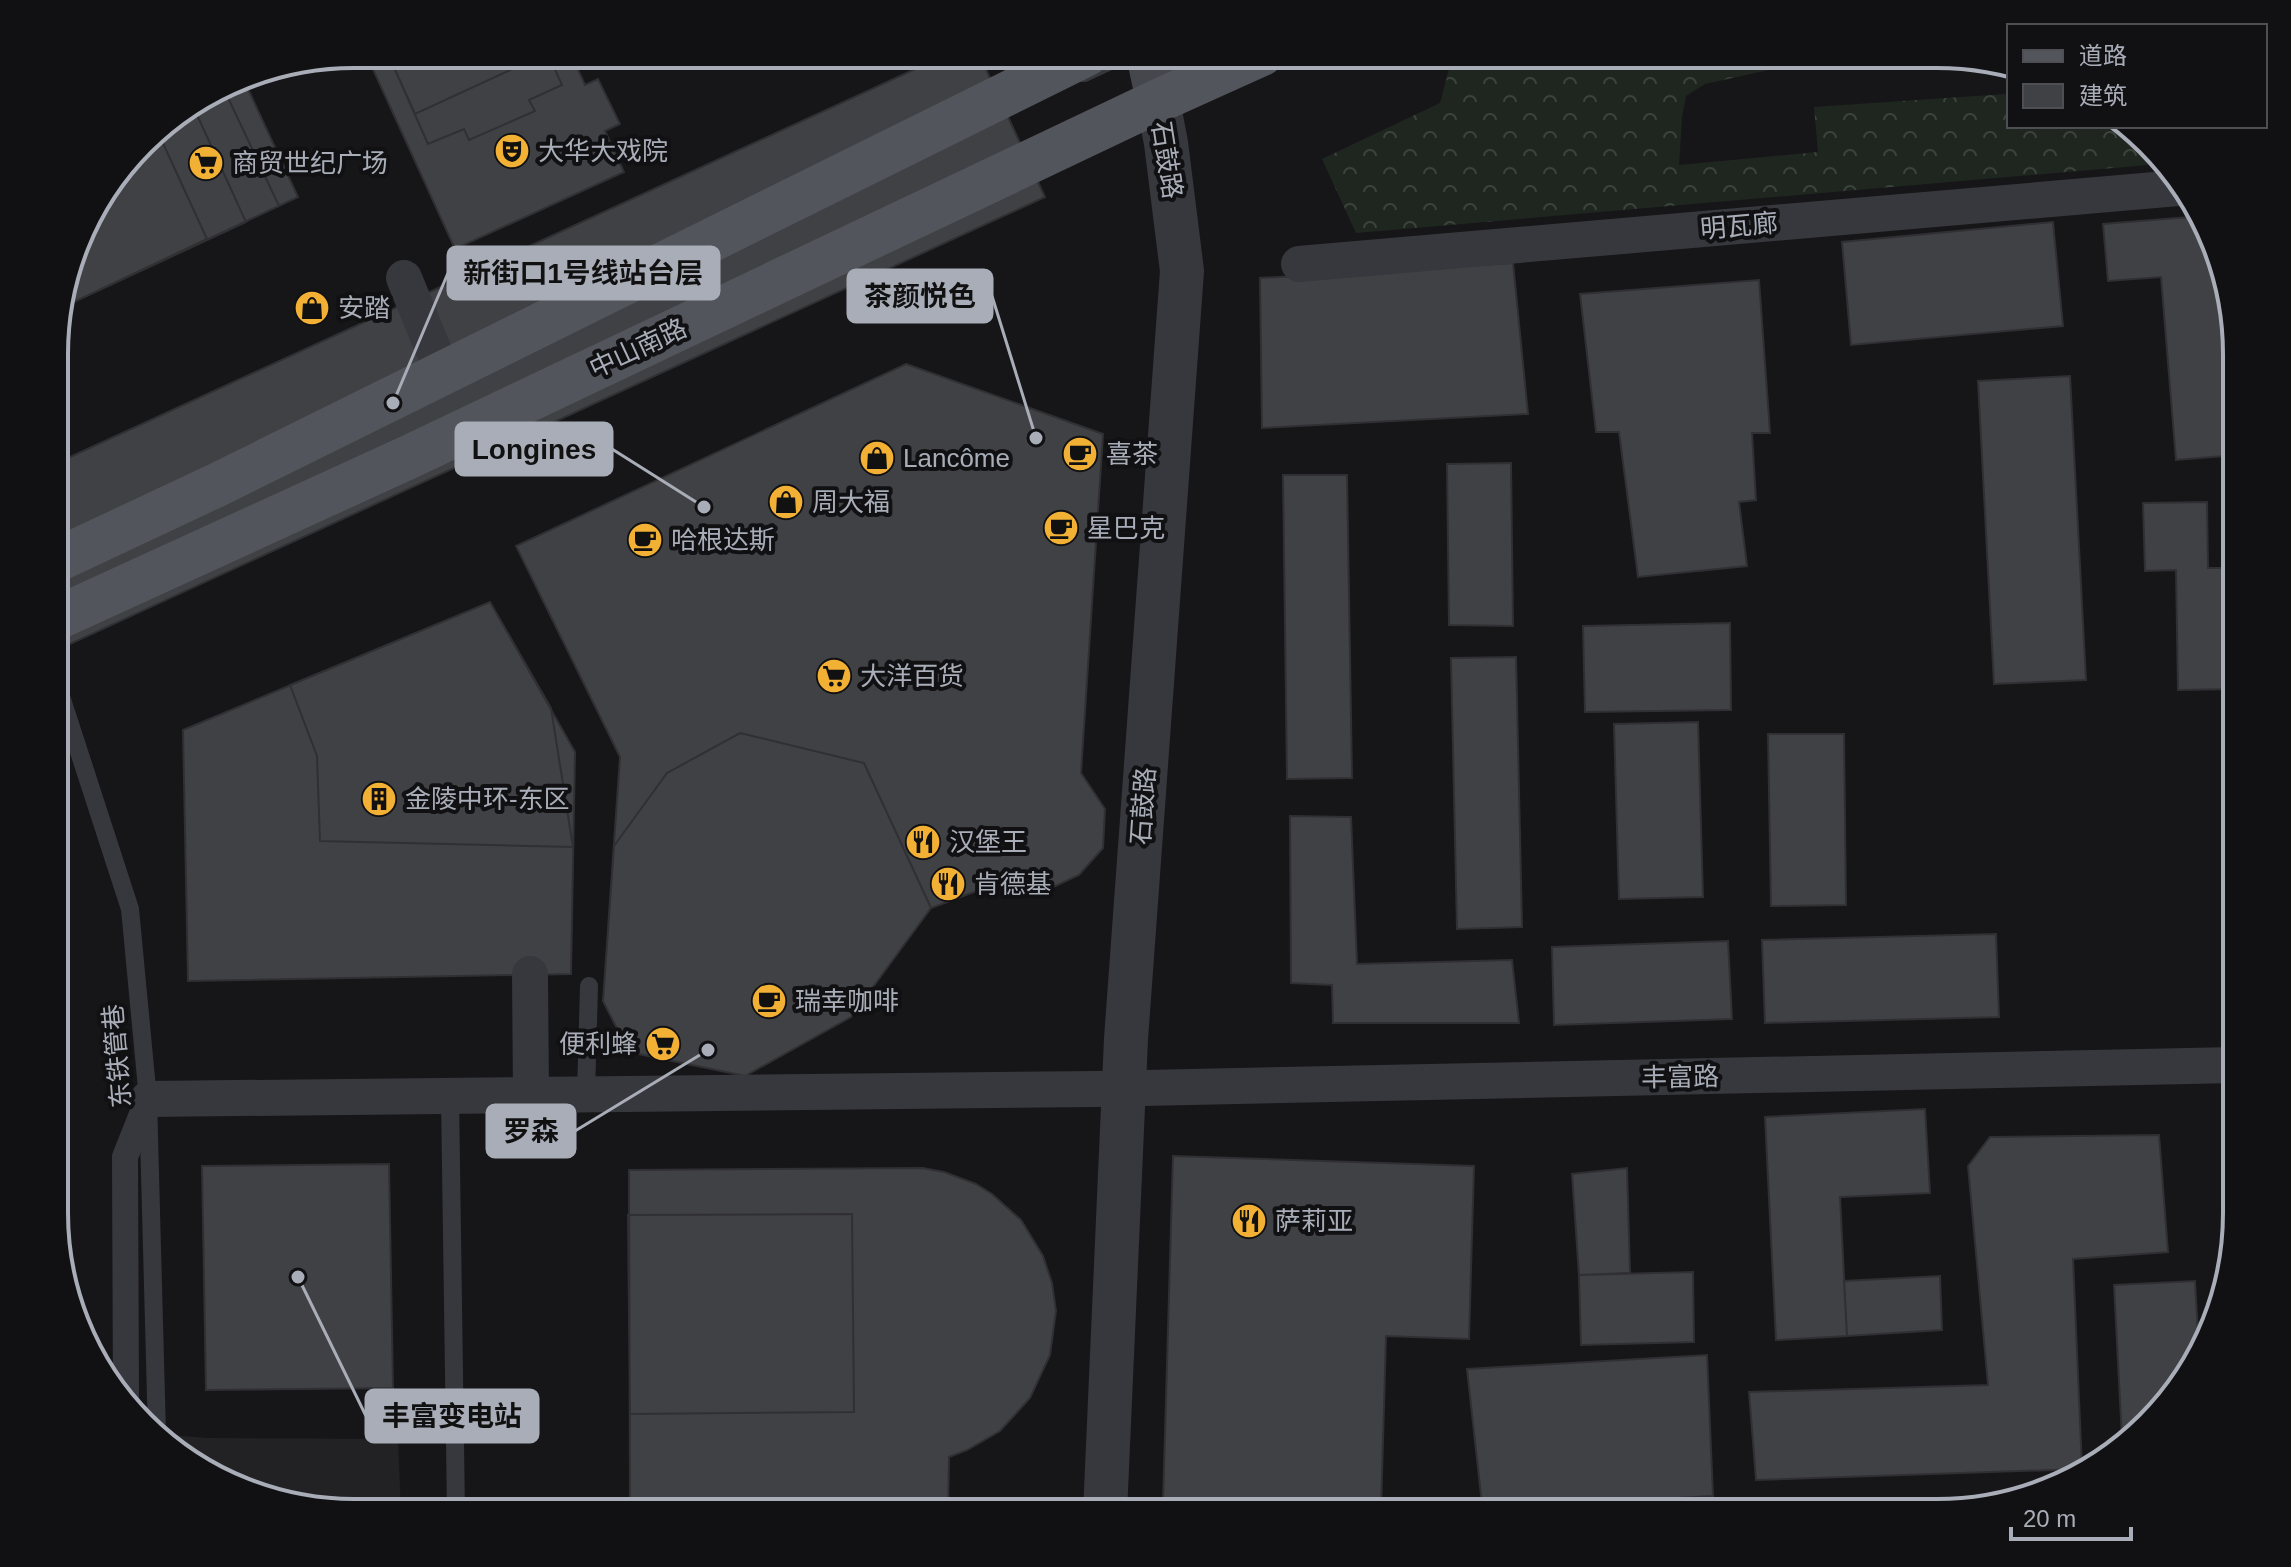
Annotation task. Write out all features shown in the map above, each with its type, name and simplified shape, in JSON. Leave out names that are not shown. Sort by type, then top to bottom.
[{"type":"main road","points":[[654,269],[1059,68]]},
{"type":"main road","points":[[1151,68],[1158,101]]},
{"type":"main road","name":"中山南路","points":[[68,613],[411,456],[1231,68]]},
{"type":"street","name":"石鼓路","points":[[1106,1499],[1124,1088],[1182,271],[1158,101]]},
{"type":"street","name":"明瓦廊","points":[[1299,264],[2170,189]]},
{"type":"street","points":[[404,278],[443,373]]},
{"type":"street","points":[[530,974],[531,1095]]},
{"type":"street","name":"丰富路","points":[[148,1099],[1124,1088],[2223,1065]]},
{"type":"street","points":[[126,1386],[125,1157],[148,1099]]},
{"type":"lane","points":[[68,555],[217,485],[654,269],[1094,68]]},
{"type":"lane","name":"东铁管巷","points":[[68,719],[130,909],[148,1099],[157,1420]]},
{"type":"lane","points":[[586,1094],[589,986]]},
{"type":"lane","points":[[450,1096],[456,1499]]},
{"type":"shaded area","points":[[174,1435],[208,1438],[398,1439],[400,1499],[354,1499],[298,1494],[262,1484],[211,1461]]},
{"type":"green space","points":[[1449,68],[1778,68],[1705,84],[1686,96],[1679,165],[1818,152],[1814,107],[2005,94],[2007,128],[2112,128],[2152,165],[1356,233],[1322,159],[1440,103]]},
{"type":"building","name":"大华大戏院","points":[[372,68],[577,68],[585,85],[598,79],[620,124],[605,131],[624,172],[455,249]]},
{"type":"building","points":[[394,68],[554,68],[562,85],[529,100],[535,111],[469,140],[464,129],[428,144]]},
{"type":"building","points":[[394,68],[515,68],[415,114]]},
{"type":"building","points":[[918,68],[985,68],[1045,197],[68,645],[68,458]]},
{"type":"building","name":"商贸世纪广场","points":[[248,89],[298,197],[72,303],[83,262],[106,211],[139,165],[165,139],[195,116],[245,90]]},
{"type":"building","name":"商贸世纪广场","points":[[228,98],[279,206],[72,303],[90,245],[106,211],[127,180],[165,139],[195,116]]},
{"type":"building","points":[[197,115],[246,222],[72,303],[83,262],[116,195],[139,165],[165,139]]},
{"type":"building","points":[[162,142],[207,239],[72,303],[83,262],[106,211],[139,165]]},
{"type":"building","points":[[2188,217],[2208,262],[2221,317],[2222,456],[2176,460],[2161,277],[2108,281],[2103,224]]},
{"type":"building","points":[[2053,222],[2063,326],[1851,345],[1842,242]]},
{"type":"building","points":[[1513,263],[1528,414],[1262,428],[1260,278]]},
{"type":"building","points":[[1759,280],[1770,433],[1752,433],[1756,500],[1739,502],[1747,566],[1638,577],[1619,432],[1596,432],[1580,294]]},
{"type":"building","name":"大洋百货","points":[[906,364],[1103,434],[1081,773],[1105,809],[1103,848],[1079,875],[1047,890],[1006,880],[931,908],[851,1017],[745,1076],[629,1052],[603,1001],[620,757],[516,546]]},
{"type":"building","points":[[2070,376],[2086,680],[1994,684],[1978,381]]},
{"type":"building","points":[[1511,463],[1513,626],[1449,625],[1447,464]]},
{"type":"building","points":[[1283,475],[1347,475],[1352,778],[1287,779]]},
{"type":"building","points":[[2207,502],[2208,568],[2222,568],[2222,689],[2178,690],[2176,570],[2145,571],[2143,503]]},
{"type":"building","name":"金陵中环-东区","points":[[490,602],[575,752],[571,974],[188,981],[183,730]]},
{"type":"building","points":[[490,602],[551,708],[573,847],[320,841],[317,756],[290,685]]},
{"type":"building","points":[[1730,623],[1731,710],[1585,712],[1583,626]]},
{"type":"building","points":[[1516,657],[1522,927],[1457,929],[1451,658]]},
{"type":"building","points":[[1698,722],[1703,897],[1619,899],[1614,724]]},
{"type":"building","points":[[740,733],[864,763],[931,908],[851,1017],[745,1076],[629,1052],[603,1001],[614,846],[667,773]]},
{"type":"building","points":[[1768,734],[1844,734],[1846,905],[1771,906]]},
{"type":"building","points":[[1290,816],[1351,817],[1357,964],[1512,960],[1519,1023],[1333,1023],[1332,985],[1291,983]]},
{"type":"building","points":[[1996,934],[1999,1017],[1765,1023],[1762,940]]},
{"type":"building","points":[[1728,941],[1732,1019],[1554,1025],[1552,947]]},
{"type":"building","points":[[1925,1109],[1930,1193],[1840,1197],[1847,1336],[1776,1340],[1765,1117]]},
{"type":"building","points":[[2159,1135],[2168,1252],[2073,1259],[2082,1460],[2062,1470],[1756,1480],[1749,1392],[1988,1385],[1968,1166],[1990,1137]]},
{"type":"building","points":[[1173,1156],[1474,1166],[1469,1339],[1386,1336],[1381,1499],[1163,1499]]},
{"type":"building","points":[[389,1164],[393,1388],[206,1390],[202,1166]]},
{"type":"building","points":[[923,1168],[976,1184],[1021,1220],[1043,1256],[1052,1283],[1056,1311],[1050,1355],[1030,1398],[1000,1431],[949,1457],[948,1499],[630,1499],[629,1170]]},
{"type":"building","points":[[1627,1168],[1630,1273],[1579,1275],[1572,1174]]},
{"type":"building","points":[[852,1214],[854,1412],[630,1414],[628,1215]]},
{"type":"building","points":[[1693,1272],[1694,1342],[1581,1345],[1579,1275]]},
{"type":"building","points":[[1940,1276],[1942,1330],[1847,1336],[1844,1281]]},
{"type":"building","points":[[2195,1281],[2198,1329],[2185,1356],[2164,1387],[2122,1432],[2114,1285]]},
{"type":"building","points":[[1707,1355],[1713,1496],[1481,1499],[1467,1369]]},
{"type":"place","name":"大华大戏院","points":[[512,151]]},
{"type":"place","name":"商贸世纪广场","points":[[206,163]]},
{"type":"place","name":"安踏","points":[[312,308]]},
{"type":"place","name":"新街口1号线站台层","points":[[393,403]]},
{"type":"place","name":"茶颜悦色","points":[[1036,438]]},
{"type":"place","name":"喜茶","points":[[1080,454]]},
{"type":"place","name":"Lancôme","points":[[877,458]]},
{"type":"place","name":"周大福","points":[[786,502]]},
{"type":"place","name":"Longines","points":[[704,507]]},
{"type":"place","name":"星巴克","points":[[1061,528]]},
{"type":"place","name":"哈根达斯","points":[[645,540]]},
{"type":"place","name":"大洋百货","points":[[834,676]]},
{"type":"place","name":"金陵中环-东区","points":[[379,799]]},
{"type":"place","name":"汉堡王","points":[[923,842]]},
{"type":"place","name":"肯德基","points":[[948,884]]},
{"type":"place","name":"瑞幸咖啡","points":[[769,1001]]},
{"type":"place","name":"便利蜂","points":[[663,1044]]},
{"type":"place","name":"罗森","points":[[708,1050]]},
{"type":"place","name":"萨莉亚","points":[[1249,1221]]},
{"type":"place","name":"丰富变电站","points":[[298,1277]]}]
